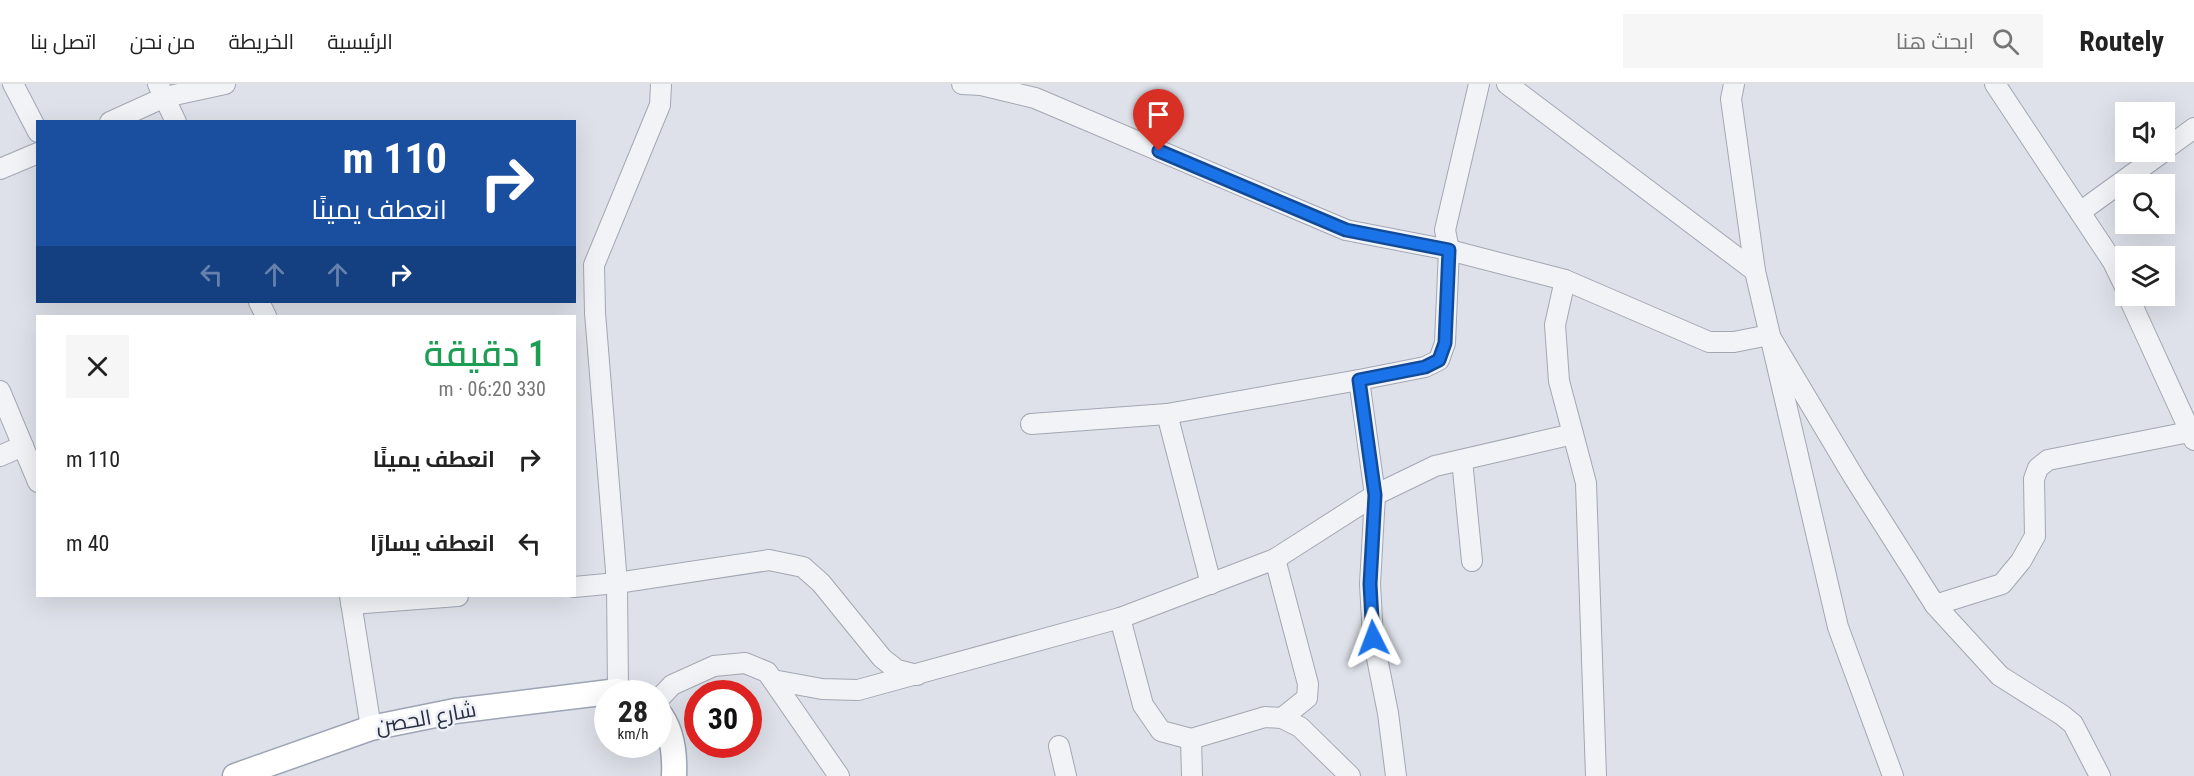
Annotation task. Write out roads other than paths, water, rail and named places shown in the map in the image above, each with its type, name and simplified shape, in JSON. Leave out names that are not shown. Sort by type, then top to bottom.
[{"type":"main road","name":"شارع الحصن","points":[[234,776],[370,728],[454,711],[594,695]]},
{"type":"main road","points":[[672,742],[675,761],[674,776]]},
{"type":"street","points":[[13,84],[36,128]]},
{"type":"street","points":[[113,120],[161,91],[225,84]]},
{"type":"street","points":[[621,680],[617,583],[595,313],[594,264],[660,105],[661,84]]},
{"type":"street","points":[[962,84],[981,85],[1035,98],[1346,230],[1449,250],[1565,280],[1709,342],[1734,342],[1769,335]]},
{"type":"street","points":[[1031,424],[1167,414],[1425,367],[1439,360],[1445,343],[1449,250],[1445,230],[1479,84]]},
{"type":"street","points":[[1507,84],[1755,271]]},
{"type":"street","points":[[1995,84],[2115,266]]},
{"type":"street","points":[[1729,89],[1755,271],[1838,627],[1893,776]]},
{"type":"street","points":[[161,91],[175,120]]},
{"type":"street","points":[[2175,143],[2194,128]]},
{"type":"street","points":[[0,169],[36,154]]},
{"type":"street","points":[[2080,212],[2149,162]]},
{"type":"street","points":[[1565,280],[1555,325],[1559,381],[1586,483],[1596,776]]},
{"type":"street","points":[[1935,604],[2002,584],[2021,561],[2036,536],[2034,479],[2038,468],[2048,460],[2192,436],[2133,306]]},
{"type":"street","points":[[1769,335],[1855,479],[1935,604],[2000,676],[2073,724],[2100,776]]},
{"type":"street","points":[[1359,380],[1375,495],[1370,584],[1373,638],[1388,713],[1396,776]]},
{"type":"street","points":[[0,391],[36,477]]},
{"type":"street","points":[[1167,414],[1211,584]]},
{"type":"street","points":[[773,680],[822,689],[858,690],[1120,618],[1275,559],[1375,495],[1435,466],[1573,434]]},
{"type":"street","points":[[0,456],[23,446]]},
{"type":"street","points":[[1462,460],[1472,561]]},
{"type":"street","points":[[1275,559],[1308,684],[1307,698],[1282,718]]},
{"type":"street","points":[[576,586],[617,583],[769,560],[803,567],[821,583],[882,658],[897,670],[916,675]]},
{"type":"street","points":[[370,728],[351,600],[431,597]]},
{"type":"street","points":[[1120,618],[1143,705],[1161,731],[1191,739],[1265,717],[1282,718],[1299,727],[1350,776]]},
{"type":"street","points":[[672,686],[714,666],[746,663],[767,672],[839,776]]},
{"type":"street","points":[[1191,739],[1192,776]]},
{"type":"street","points":[[1059,746],[1066,776]]}]
